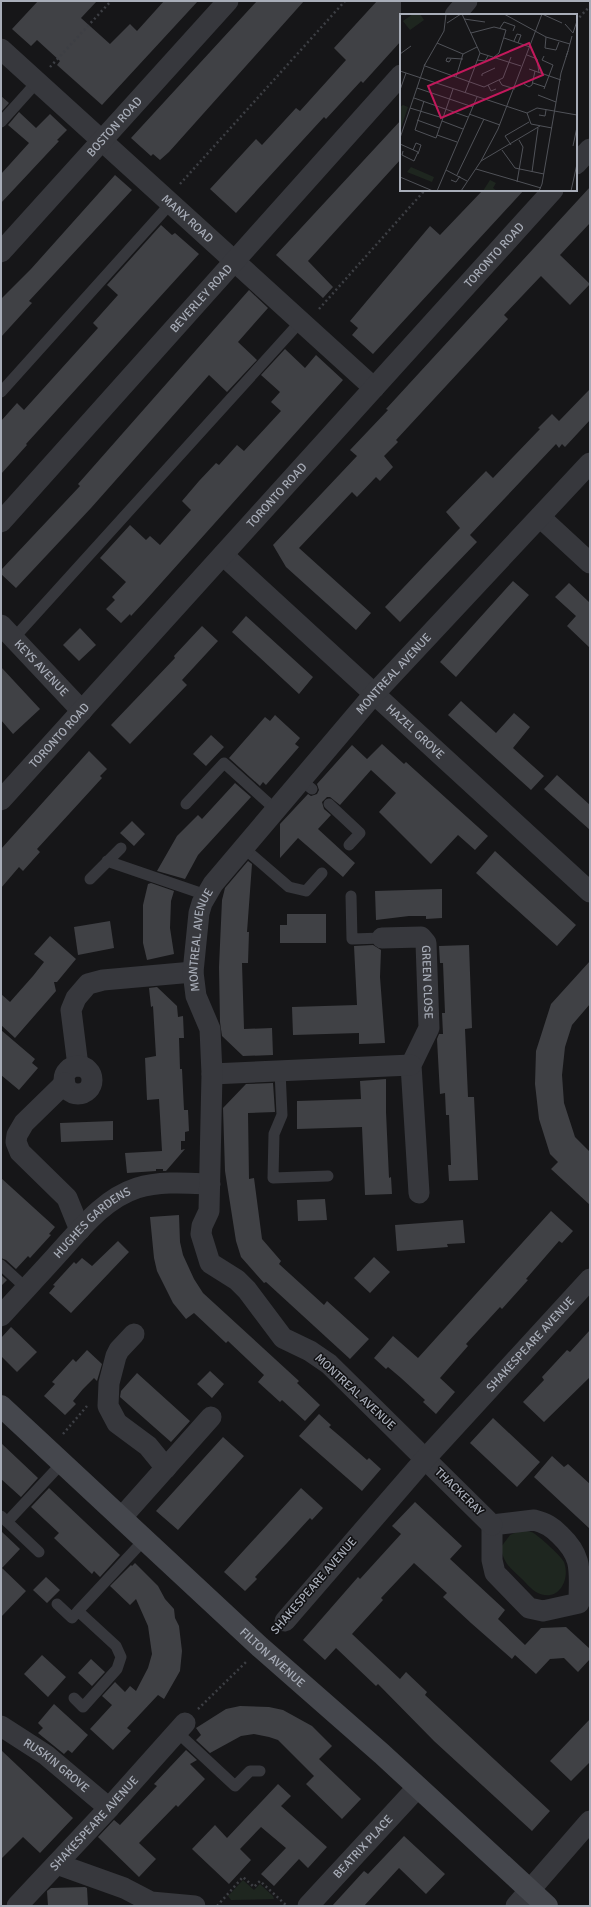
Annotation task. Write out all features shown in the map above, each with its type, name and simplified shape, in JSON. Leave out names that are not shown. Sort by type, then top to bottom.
[{"type":"street","name":"BOSTON ROAD","points":[[1,252],[228,1]]},
{"type":"street","points":[[456,14],[467,1]]},
{"type":"street","name":"MANX ROAD","points":[[1,49],[374,388]]},
{"type":"street","name":"BEVERLEY ROAD","points":[[1,522],[400,76]]},
{"type":"street","points":[[577,163],[590,149]]},
{"type":"street","name":"TORONTO ROAD","points":[[1,800],[552,191]]},
{"type":"street","name":"MONTREAL AVENUE","points":[[425,1459],[329,1364],[310,1351],[283,1338],[256,1299],[242,1284],[211,1265],[201,1234],[202,1226],[209,1211],[212,1074],[210,1030],[196,996],[193,972],[199,913],[206,895],[221,873],[276,810],[307,784],[374,694],[590,462]]},
{"type":"street","points":[[540,517],[590,564]]},
{"type":"street","name":"HAZEL GROVE","points":[[223,555],[590,892]]},
{"type":"street","name":"KEYS AVENUE","points":[[7,632],[82,711]]},
{"type":"street","name":"GREEN CLOSE","points":[[382,938],[421,937],[426,942],[430,1028],[411,1065]]},
{"type":"street","points":[[80,1230],[67,1198],[20,1152],[16,1142],[17,1135],[24,1123],[65,1083],[72,1093],[78,1094],[89,1089],[92,1077],[89,1071],[78,1066],[71,1012],[74,1002],[88,984],[103,980],[193,972]]},
{"type":"street","points":[[212,1074],[411,1065],[419,1193]]},
{"type":"street","name":"HUGHES GARDENS","points":[[1,1316],[80,1230],[105,1206],[130,1190],[148,1185],[167,1183],[210,1184]]},
{"type":"street","name":"SHAKESPEARE AVENUE","points":[[285,1621],[425,1459],[590,1279]]},
{"type":"street","points":[[134,1334],[118,1352],[108,1389],[108,1406],[115,1420],[148,1446],[166,1468]]},
{"type":"street","name":"FILTON AVENUE","points":[[1,1406],[145,1538],[260,1647],[418,1787],[523,1898],[547,1906]]},
{"type":"street","points":[[122,1517],[211,1417]]},
{"type":"street","name":"THACKERAY","points":[[425,1459],[492,1525],[492,1560],[495,1573],[529,1608],[542,1611],[584,1609],[578,1561],[572,1546],[548,1523],[534,1520],[492,1525]]},
{"type":"street","name":"RUSKIN GROVE","points":[[1,1726],[46,1755],[109,1808]]},
{"type":"street","name":"SHAKESPEARE AVENUE","points":[[17,1906],[109,1808],[181,1727]]},
{"type":"street","name":"BEATRIX PLACE","points":[[308,1906],[418,1787]]},
{"type":"street","points":[[523,1898],[590,1821]]},
{"type":"street","points":[[57,1864],[124,1888],[151,1902],[196,1906]]},
{"type":"lane","points":[[1,122],[37,82]]},
{"type":"lane","points":[[1,392],[169,201]]},
{"type":"lane","points":[[7,632],[303,323]]},
{"type":"lane","points":[[186,804],[224,763],[276,810]]},
{"type":"lane","points":[[329,804],[360,833],[349,845]]},
{"type":"lane","points":[[90,879],[121,848]]},
{"type":"lane","points":[[244,848],[289,888],[306,891],[322,873]]},
{"type":"lane","points":[[108,861],[206,895]]},
{"type":"lane","name":"GREEN CLOSE","points":[[352,896],[352,939],[382,938]]},
{"type":"lane","points":[[280,1071],[282,1115],[274,1134],[273,1178],[328,1176]]},
{"type":"lane","points":[[1,1265],[26,1288]]},
{"type":"lane","points":[[39,1552],[4,1519],[56,1456]]},
{"type":"lane","points":[[57,1604],[72,1618],[145,1538]]},
{"type":"lane","points":[[74,1698],[83,1707],[118,1669],[121,1657],[116,1646],[78,1611]]},
{"type":"lane","points":[[181,1727],[235,1786],[250,1771],[260,1771]]},
{"type":"path","points":[[37,82],[111,1]]},
{"type":"path","points":[[169,201],[345,1]]},
{"type":"path","points":[[577,20],[590,6]]},
{"type":"path","points":[[303,323],[424,191]]},
{"type":"path","points":[[56,1456],[97,1395],[108,1389]]},
{"type":"path","points":[[181,1727],[260,1647]]},
{"type":"path","points":[[217,1906],[243,1877],[254,1888],[260,1881],[288,1906]]},
{"type":"shaded area","points":[[521,1530],[534,1533],[542,1539],[564,1562],[566,1576],[564,1583],[556,1593],[544,1595],[536,1592],[514,1572],[506,1562],[501,1547],[510,1535]]},
{"type":"shaded area","points":[[243,1880],[254,1890],[260,1884],[273,1896],[274,1899],[231,1900],[228,1896]]},
{"type":"building","points":[[38,1],[97,1],[81,18],[110,44],[130,24],[137,31],[164,1],[198,1],[102,105],[57,65],[60,61],[37,40],[31,46],[12,29]]},
{"type":"building","points":[[257,1],[304,1],[169,152],[160,160],[153,154],[151,156],[131,138]]},
{"type":"building","points":[[377,1],[401,1],[400,42],[363,83],[361,81],[326,119],[324,117],[236,213],[210,189],[256,139],[262,145],[296,108],[300,111],[346,60],[334,48]]},
{"type":"building","points":[[1,96],[9,103],[1,112]]},
{"type":"building","points":[[19,112],[36,128],[50,114],[67,130],[57,140],[59,141],[1,203],[1,174],[29,143],[8,125]]},
{"type":"building","points":[[400,121],[400,160],[308,261],[333,287],[323,298],[276,255]]},
{"type":"building","points":[[115,175],[132,190],[29,301],[32,303],[1,337],[1,299],[31,269]]},
{"type":"building","points":[[590,187],[590,223],[560,255],[590,284],[570,305],[541,276],[504,315],[508,319],[396,440],[398,442],[384,456],[393,467],[380,481],[376,477],[357,497],[352,492],[299,548],[371,613],[356,630],[286,567],[273,545],[357,456],[350,450],[388,410],[386,409]]},
{"type":"building","points":[[482,191],[523,191],[373,354],[352,335],[358,328],[350,321],[430,226],[440,235]]},
{"type":"building","points":[[161,225],[172,235],[175,233],[199,254],[26,444],[27,445],[1,474],[1,421],[17,403],[24,410],[98,328],[93,323],[118,295],[107,285]]},
{"type":"building","points":[[249,290],[268,308],[238,342],[257,360],[227,392],[209,375],[91,508],[16,588],[1,574],[1,570],[80,486],[78,484]]},
{"type":"building","points":[[285,349],[305,368],[316,355],[343,380],[145,601],[131,616],[130,614],[121,623],[106,609],[115,600],[112,597],[126,582],[100,558],[130,525],[146,540],[150,536],[160,545],[191,510],[182,501],[199,481],[216,463],[219,465],[237,445],[244,451],[281,411],[271,402],[280,392],[261,375]]},
{"type":"building","points":[[590,389],[590,420],[565,447],[562,444],[559,448],[556,444],[470,535],[477,542],[400,622],[385,607],[460,528],[446,512],[486,471],[493,478],[540,429],[538,428],[552,414],[559,421]]},
{"type":"building","points":[[513,581],[529,595],[456,677],[440,662]]},
{"type":"building","points":[[569,583],[589,602],[590,601],[590,648],[567,626],[576,616],[555,597]]},
{"type":"building","points":[[246,616],[313,677],[299,694],[232,632]]},
{"type":"building","points":[[202,626],[218,641],[182,680],[187,685],[130,744],[111,725],[175,658],[174,656]]},
{"type":"building","points":[[80,628],[96,645],[79,661],[63,645]]},
{"type":"building","points":[[1,667],[40,709],[13,734],[1,720]]},
{"type":"building","points":[[461,701],[496,733],[514,713],[530,727],[513,748],[544,776],[531,790],[448,715]]},
{"type":"building","points":[[275,715],[300,738],[295,744],[299,747],[266,785],[263,782],[260,786],[229,758],[265,717],[270,721]]},
{"type":"building","points":[[211,735],[224,747],[206,766],[193,754]]},
{"type":"building","points":[[382,744],[404,764],[406,762],[488,836],[475,850],[458,835],[431,864],[379,812],[396,793],[371,770],[340,805],[330,797],[327,797],[322,802],[324,809],[331,815],[318,829],[355,863],[343,877],[298,838],[280,858],[280,824],[308,794],[311,796],[317,794],[319,790],[317,784],[352,745],[367,759]]},
{"type":"building","points":[[89,751],[107,769],[100,776],[102,778],[37,849],[40,852],[23,871],[19,867],[1,888],[1,849]]},
{"type":"building","points":[[557,775],[590,805],[590,830],[544,789]]},
{"type":"building","points":[[235,783],[251,797],[198,855],[185,879],[157,871],[177,836],[198,815],[202,819]]},
{"type":"building","points":[[132,821],[145,834],[134,846],[120,833]]},
{"type":"building","points":[[495,851],[576,925],[557,946],[476,873]]},
{"type":"building","points":[[248,861],[252,864],[247,932],[249,932],[248,963],[242,963],[244,1029],[272,1028],[273,1055],[243,1056],[222,1036],[220,1022],[219,967],[222,900],[225,888]]},
{"type":"building","points":[[151,883],[174,891],[171,901],[170,928],[174,954],[147,960],[143,943],[143,905],[148,884]]},
{"type":"building","points":[[442,889],[442,918],[426,919],[426,916],[409,916],[376,920],[375,891]]},
{"type":"building","points":[[287,914],[326,914],[326,943],[280,943],[280,925],[287,925]]},
{"type":"building","points":[[110,921],[114,948],[78,955],[74,927]]},
{"type":"building","points":[[50,936],[76,959],[57,982],[54,982],[56,991],[15,1038],[1,1025],[1,994],[10,1002],[33,976],[44,962],[34,954]]},
{"type":"building","points":[[373,945],[381,950],[380,977],[385,1043],[359,1044],[359,1033],[293,1035],[292,1007],[357,1005],[354,946]]},
{"type":"building","points":[[469,945],[472,1028],[465,1029],[468,1097],[474,1097],[478,1180],[449,1181],[448,1165],[451,1165],[449,1115],[446,1115],[445,1093],[440,1094],[437,1039],[439,1034],[443,1034],[442,1013],[445,1013],[443,963],[440,963],[439,946]]},
{"type":"building","points":[[590,961],[590,1004],[572,1025],[565,1047],[562,1075],[564,1103],[575,1137],[590,1152],[590,1205],[551,1169],[558,1162],[550,1154],[539,1119],[535,1084],[536,1051],[551,1004]]},
{"type":"building","points":[[157,987],[177,1006],[178,1017],[183,1016],[184,1038],[179,1038],[180,1069],[182,1069],[184,1110],[188,1110],[189,1131],[185,1132],[185,1141],[181,1141],[181,1150],[185,1149],[166,1171],[163,1171],[163,1169],[156,1169],[156,1171],[127,1173],[125,1153],[162,1151],[159,1099],[147,1100],[145,1058],[156,1056],[153,1006],[151,1007],[149,988]]},
{"type":"building","points":[[1,1030],[35,1059],[32,1063],[38,1068],[19,1090],[1,1075]]},
{"type":"building","points":[[386,1079],[389,1178],[391,1177],[392,1194],[365,1195],[362,1127],[297,1129],[297,1101],[361,1099],[360,1081]]},
{"type":"building","points":[[273,1083],[275,1112],[248,1113],[249,1179],[254,1178],[262,1239],[281,1261],[279,1264],[324,1305],[327,1301],[369,1339],[350,1359],[266,1282],[264,1283],[241,1257],[236,1241],[225,1171],[223,1108],[246,1084]]},
{"type":"building","points":[[113,1121],[113,1140],[61,1142],[60,1123]]},
{"type":"building","points":[[1,1178],[55,1227],[49,1234],[51,1235],[30,1258],[28,1256],[16,1269],[6,1260],[1,1258]]},
{"type":"building","points":[[325,1199],[327,1220],[298,1221],[297,1200]]},
{"type":"building","points":[[551,1211],[573,1231],[562,1243],[559,1241],[526,1279],[528,1280],[502,1309],[500,1307],[466,1344],[468,1346],[440,1378],[455,1392],[436,1414],[423,1402],[425,1400],[401,1378],[388,1367],[386,1369],[374,1358],[393,1336],[418,1358]]},
{"type":"building","points":[[179,1215],[180,1242],[183,1255],[194,1279],[203,1293],[299,1381],[297,1383],[320,1405],[305,1421],[282,1400],[280,1402],[258,1382],[264,1375],[228,1341],[226,1343],[194,1313],[186,1319],[173,1303],[157,1271],[154,1258],[150,1217]]},
{"type":"building","points":[[463,1220],[465,1243],[447,1244],[448,1247],[397,1251],[395,1225]]},
{"type":"building","points":[[118,1241],[129,1252],[71,1313],[49,1293],[55,1286],[53,1285],[74,1262],[76,1264],[82,1258],[92,1266]]},
{"type":"building","points":[[374,1257],[390,1272],[370,1293],[354,1278]]},
{"type":"building","points":[[1,1275],[7,1280],[1,1286]]},
{"type":"building","points":[[11,1327],[37,1352],[17,1372],[1,1356],[1,1338]]},
{"type":"building","points":[[590,1330],[590,1377],[544,1422],[523,1402],[544,1380],[542,1377],[567,1350],[570,1352]]},
{"type":"building","points":[[87,1350],[102,1364],[97,1381],[94,1378],[83,1389],[73,1401],[76,1404],[65,1415],[44,1396],[55,1384],[52,1382],[73,1359],[76,1362]]},
{"type":"building","points":[[210,1371],[224,1384],[212,1398],[197,1384]]},
{"type":"building","points":[[137,1373],[190,1421],[171,1442],[120,1397],[121,1391]]},
{"type":"building","points":[[319,1414],[331,1425],[329,1427],[367,1460],[369,1458],[381,1469],[362,1491],[299,1436]]},
{"type":"building","points":[[493,1418],[540,1462],[517,1487],[470,1443]]},
{"type":"building","points":[[223,1437],[244,1456],[178,1530],[156,1511]]},
{"type":"building","points":[[1,1443],[38,1478],[21,1497],[1,1479]]},
{"type":"building","points":[[552,1456],[564,1467],[568,1464],[590,1484],[590,1529],[534,1477]]},
{"type":"building","points":[[49,1488],[120,1555],[100,1577],[94,1571],[92,1574],[54,1538],[59,1533],[31,1507]]},
{"type":"building","points":[[301,1488],[323,1508],[312,1520],[310,1518],[255,1577],[257,1579],[245,1591],[224,1572]]},
{"type":"building","points":[[415,1502],[462,1546],[450,1559],[505,1610],[498,1619],[525,1645],[541,1628],[566,1627],[590,1649],[590,1659],[578,1672],[564,1658],[550,1659],[536,1674],[515,1655],[512,1659],[471,1623],[443,1597],[447,1593],[414,1563],[381,1598],[383,1600],[352,1634],[400,1679],[406,1672],[427,1692],[425,1695],[550,1811],[532,1831],[434,1741],[378,1684],[376,1686],[336,1648],[325,1660],[303,1640],[358,1577],[360,1579],[401,1534],[392,1526]]},
{"type":"building","points":[[1,1531],[20,1549],[2,1568],[26,1591],[1,1617]]},
{"type":"building","points":[[135,1563],[158,1586],[165,1599],[174,1609],[175,1618],[179,1626],[182,1651],[180,1671],[164,1699],[158,1695],[127,1728],[131,1731],[113,1750],[90,1729],[112,1705],[102,1696],[115,1682],[125,1692],[130,1686],[136,1691],[148,1668],[152,1654],[148,1626],[136,1599],[130,1605],[110,1586],[131,1565],[132,1566]]},
{"type":"building","points":[[46,1577],[60,1590],[47,1603],[33,1590]]},
{"type":"building","points":[[42,1655],[66,1677],[48,1697],[24,1674]]},
{"type":"building","points":[[91,1659],[105,1672],[92,1686],[78,1673]]},
{"type":"building","points":[[54,1704],[88,1735],[72,1753],[68,1750],[64,1754],[38,1733],[43,1728],[38,1723]]},
{"type":"building","points":[[240,1706],[269,1707],[283,1710],[312,1726],[332,1746],[319,1759],[361,1799],[342,1819],[306,1784],[314,1776],[278,1740],[254,1734],[241,1736],[210,1753],[196,1740],[201,1735],[196,1728],[226,1709]]},
{"type":"building","points":[[590,1719],[590,1762],[571,1781],[550,1761]]},
{"type":"building","points":[[1,1750],[73,1818],[40,1853],[23,1837],[1,1859]]},
{"type":"building","points":[[186,1750],[197,1760],[190,1764],[205,1779],[178,1807],[176,1805],[139,1843],[156,1859],[139,1877],[98,1837],[114,1820],[120,1825],[157,1786],[154,1784]]},
{"type":"building","points":[[278,1784],[291,1796],[281,1806],[327,1847],[308,1868],[299,1859],[274,1886],[261,1874],[286,1848],[261,1827],[240,1849],[251,1860],[229,1884],[192,1849],[215,1825],[227,1838]]},
{"type":"building","points":[[404,1836],[445,1874],[426,1894],[399,1868],[364,1906],[332,1906],[364,1871],[368,1874]]},
{"type":"building","points":[[51,1888],[87,1888],[88,1906],[48,1906],[47,1891]]}]
